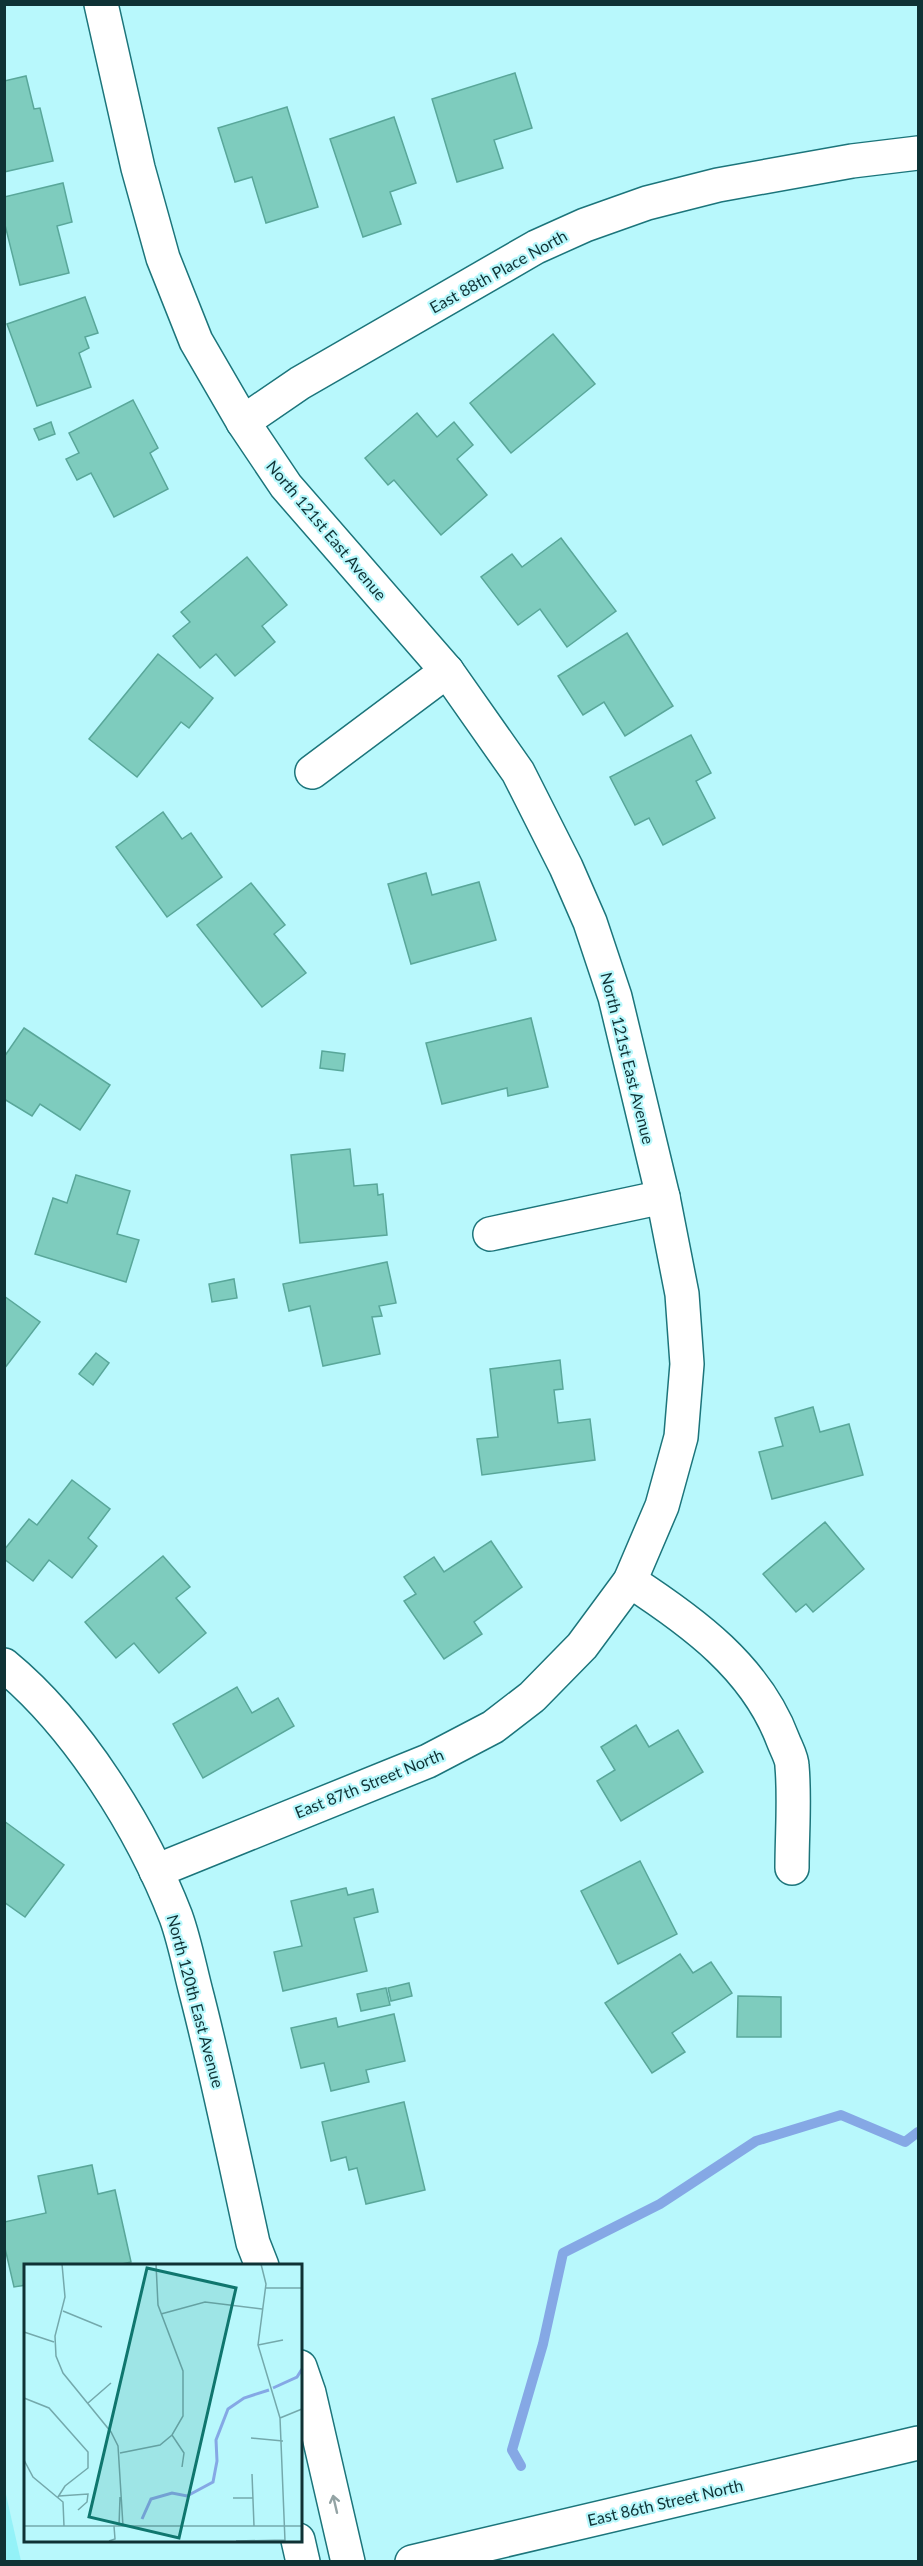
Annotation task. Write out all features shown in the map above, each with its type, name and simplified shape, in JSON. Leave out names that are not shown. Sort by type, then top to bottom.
[{"type":"street","name":"North 121st East Avenue","points":[[101,4],[138,168],[164,258],[195,341],[243,422],[286,486],[447,671],[518,772],[566,867],[590,922],[615,998],[663,1197],[682,1294],[687,1364],[682,1427],[662,1506],[630,1581]]},
{"type":"street","name":"East 88th Place North","points":[[243,422],[310,377],[536,247],[585,225],[647,203],[718,185],[852,161],[918,153]]},
{"type":"street","points":[[312,772],[447,671]]},
{"type":"street","points":[[490,1234],[663,1197]]},
{"type":"street","points":[[630,1581],[671,1608],[719,1645],[755,1688],[778,1727],[792,1764],[792,1868]]},
{"type":"street","name":"East 87th Street North","points":[[156,1870],[429,1761],[493,1727],[532,1697],[582,1646],[630,1581]]},
{"type":"street","name":"North 120th East Avenue","points":[[4,1665],[25,1682],[74,1738],[123,1809],[156,1870],[177,1919],[205,2027],[257,2258]]},
{"type":"street","points":[[302,2373],[309,2393],[348,2562]]},
{"type":"street","name":"East 86th Street North","points":[[412,2562],[918,2443]]},
{"type":"street","points":[[298,2542],[303,2562]]},
{"type":"shaded area","points":[[5,2490],[21,2561],[5,2561]]},
{"type":"building","points":[[515,73],[532,128],[494,140],[503,168],[457,182],[432,99]]},
{"type":"building","points":[[26,76],[34,109],[40,108],[53,161],[4,172],[4,81]]},
{"type":"building","points":[[287,107],[318,207],[266,223],[252,177],[235,182],[218,128]]},
{"type":"building","points":[[394,117],[416,183],[390,192],[401,224],[363,237],[330,139]]},
{"type":"building","points":[[63,183],[72,222],[57,226],[69,273],[20,285],[4,221],[4,197]]},
{"type":"building","points":[[85,297],[98,333],[85,337],[89,348],[79,353],[91,387],[37,406],[7,324]]},
{"type":"building","points":[[553,334],[595,384],[511,453],[470,403]]},
{"type":"building","points":[[133,400],[158,448],[150,453],[168,489],[114,517],[91,473],[77,480],[66,459],[79,453],[69,433]]},
{"type":"building","points":[[417,413],[437,437],[454,422],[473,445],[457,459],[487,495],[441,535],[394,480],[388,485],[365,458]]},
{"type":"building","points":[[51,422],[55,434],[39,440],[34,429]]},
{"type":"building","points":[[561,538],[616,611],[567,647],[540,609],[518,625],[481,577],[512,554],[522,567]]},
{"type":"building","points":[[247,557],[287,605],[262,626],[275,642],[235,676],[216,654],[200,668],[173,636],[190,622],[181,612]]},
{"type":"building","points":[[627,633],[673,706],[625,736],[604,702],[583,715],[558,676]]},
{"type":"building","points":[[158,654],[213,698],[189,728],[181,722],[137,777],[89,739]]},
{"type":"building","points":[[691,735],[711,773],[696,781],[715,818],[663,845],[649,818],[635,825],[610,777]]},
{"type":"building","points":[[163,812],[182,839],[191,833],[222,877],[167,917],[116,847]]},
{"type":"building","points":[[426,873],[432,895],[479,882],[496,940],[411,964],[388,884]]},
{"type":"building","points":[[251,883],[285,925],[274,934],[306,973],[262,1007],[197,925]]},
{"type":"building","points":[[531,1018],[548,1087],[508,1096],[507,1088],[442,1104],[426,1043]]},
{"type":"building","points":[[24,1028],[110,1085],[80,1130],[40,1104],[32,1116],[4,1099],[4,1057]]},
{"type":"building","points":[[322,1051],[345,1054],[343,1071],[320,1068]]},
{"type":"building","points":[[350,1149],[354,1186],[377,1184],[378,1195],[383,1194],[387,1235],[300,1243],[291,1155]]},
{"type":"building","points":[[76,1175],[130,1191],[117,1234],[139,1240],[126,1282],[35,1254],[53,1198],[67,1203]]},
{"type":"building","points":[[387,1262],[396,1303],[379,1306],[382,1316],[372,1317],[380,1354],[323,1366],[310,1306],[289,1311],[283,1284]]},
{"type":"building","points":[[234,1279],[237,1298],[212,1302],[209,1284]]},
{"type":"building","points":[[4,1296],[40,1322],[4,1369]]},
{"type":"building","points":[[96,1353],[109,1363],[93,1385],[79,1374]]},
{"type":"building","points":[[560,1360],[563,1389],[554,1390],[558,1423],[590,1419],[595,1460],[482,1475],[477,1439],[498,1437],[490,1369]]},
{"type":"building","points":[[813,1407],[820,1432],[849,1424],[863,1475],[772,1499],[759,1452],[783,1446],[775,1418]]},
{"type":"building","points":[[72,1480],[110,1509],[88,1538],[97,1546],[72,1578],[49,1560],[33,1581],[4,1559],[4,1550],[29,1519],[37,1525]]},
{"type":"building","points":[[825,1522],[864,1569],[813,1612],[806,1604],[796,1612],[763,1574]]},
{"type":"building","points":[[491,1541],[522,1587],[474,1622],[482,1634],[444,1659],[404,1601],[416,1594],[404,1577],[434,1557],[444,1572]]},
{"type":"building","points":[[163,1556],[190,1587],[176,1598],[206,1633],[159,1673],[134,1643],[116,1658],[85,1622]]},
{"type":"building","points":[[237,1687],[252,1713],[278,1698],[294,1726],[203,1778],[173,1724]]},
{"type":"building","points":[[636,1725],[649,1747],[678,1730],[703,1772],[621,1821],[597,1781],[615,1770],[601,1747]]},
{"type":"building","points":[[4,1821],[64,1865],[25,1917],[4,1902]]},
{"type":"building","points":[[640,1861],[677,1934],[618,1964],[581,1891]]},
{"type":"building","points":[[346,1888],[348,1895],[373,1889],[378,1912],[354,1918],[367,1971],[283,1991],[274,1952],[302,1946],[291,1901]]},
{"type":"building","points":[[680,1954],[693,1973],[711,1962],[732,1993],[672,2033],[685,2052],[652,2073],[605,2003]]},
{"type":"building","points":[[409,1983],[412,1996],[391,2001],[388,1988]]},
{"type":"building","points":[[386,1988],[390,2005],[361,2011],[357,1994]]},
{"type":"building","points":[[738,1996],[781,1997],[781,2037],[737,2037]]},
{"type":"building","points":[[394,2014],[405,2061],[366,2070],[369,2082],[331,2091],[324,2063],[301,2068],[291,2028],[336,2018],[338,2027]]},
{"type":"building","points":[[404,2102],[425,2190],[366,2204],[357,2168],[349,2170],[346,2157],[331,2161],[322,2122]]},
{"type":"building","points":[[92,2165],[98,2194],[115,2190],[131,2262],[122,2264],[24,2264],[24,2285],[14,2287],[4,2244],[4,2222],[46,2213],[38,2176]]},
{"type":"waterway","points":[[521,2466],[512,2450],[543,2344],[563,2253],[660,2204],[756,2141],[841,2115],[905,2142],[918,2132]]}]
